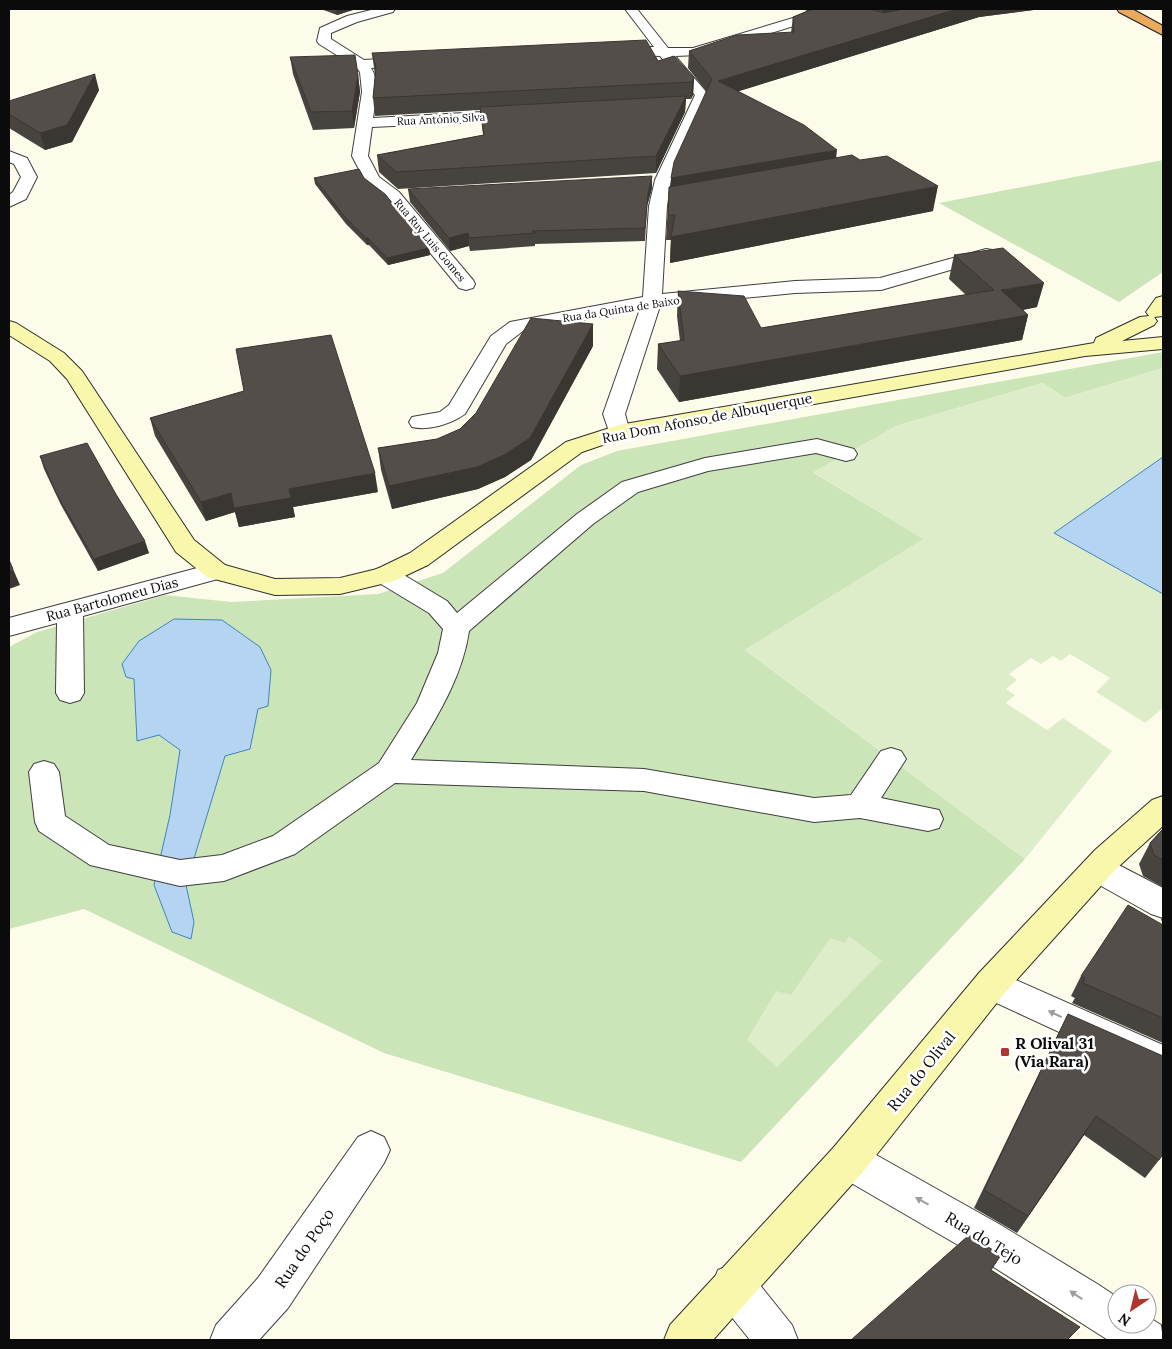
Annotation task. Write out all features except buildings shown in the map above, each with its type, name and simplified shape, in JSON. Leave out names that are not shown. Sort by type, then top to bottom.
[{"type":"highway","points":[[1123,9],[1163,32]]},
{"type":"main road","name":"Rua Dom Afonso de Albuquerque","points":[[1085,350],[1157,311]]},
{"type":"main road","points":[[1157,311],[1153,330],[1163,336]]},
{"type":"main road","name":"Rua Dom Afonso de Albuquerque","points":[[9,327],[57,356],[75,376],[183,544],[216,571],[276,587],[340,586],[385,575],[419,559],[574,446],[619,432],[1085,350],[1163,343]]},
{"type":"main road","name":"Rua do Olival","points":[[685,1340],[848,1160],[991,984],[1106,859],[1163,808]]},
{"type":"street","points":[[389,9],[352,19],[325,31],[324,41],[361,64],[421,61]]},
{"type":"street","points":[[619,432],[614,414],[652,301],[658,206],[663,180],[702,95],[664,52],[631,9]]},
{"type":"street","points":[[599,52],[639,50],[694,52],[807,12],[839,10]]},
{"type":"street","name":"Rua Ruy Luis Gomes","points":[[361,64],[368,72],[369,92],[360,156],[372,180],[393,196],[466,284]]},
{"type":"street","points":[[677,106],[697,105]]},
{"type":"street","name":"Rua António Silva","points":[[365,123],[531,114]]},
{"type":"street","points":[[9,156],[21,161],[29,178],[20,195],[9,202]]},
{"type":"street","points":[[644,181],[663,180]]},
{"type":"street","points":[[393,196],[412,194]]},
{"type":"street","points":[[658,206],[678,203]]},
{"type":"street","name":"Rua da Quinta de Baixo","points":[[420,422],[447,417],[456,410],[498,340],[518,326],[652,301],[795,287],[881,284],[986,254]]},
{"type":"street","points":[[44,772],[50,822],[101,856],[180,872],[224,868],[284,845],[388,771],[430,705],[452,653],[456,628],[585,519],[630,487],[705,465],[816,446],[846,454]]},
{"type":"street","name":"Rua Bartolomeu Dias","points":[[9,627],[216,571]]},
{"type":"street","points":[[385,575],[438,607],[456,628]]},
{"type":"street","points":[[70,611],[70,693]]},
{"type":"street","points":[[860,806],[891,760]]},
{"type":"street","points":[[388,771],[644,780],[814,810],[860,806],[928,819]]},
{"type":"street","points":[[1098,869],[1163,904]]},
{"type":"street","points":[[991,984],[1163,1063]]},
{"type":"street","name":"Rua do Poço","points":[[231,1340],[273,1292],[371,1150]]},
{"type":"street","name":"Rua do Tejo","points":[[848,1160],[941,1212],[1107,1315]]},
{"type":"street","points":[[733,1285],[777,1340]]},
{"type":"green space","points":[[1163,160],[1163,272],[1119,302],[939,203]]},
{"type":"green space","points":[[1163,352],[1163,368],[1065,398],[1043,383],[896,426],[814,473],[924,539],[745,650],[1025,859],[741,1162],[384,1053],[84,909],[9,929],[9,647],[37,632],[165,595],[231,602],[378,594],[443,573],[581,465],[617,451]]},
{"type":"green space","points":[[1163,368],[1163,708],[1145,723],[1096,692],[1110,678],[1070,654],[1061,661],[1053,656],[1041,664],[1031,658],[1009,674],[1017,680],[1006,689],[1015,695],[1006,703],[1047,730],[1063,718],[1112,751],[1025,859],[745,650],[923,539],[813,472],[896,426],[1043,383],[1065,398]]},
{"type":"green space","points":[[849,936],[882,961],[777,1067],[747,1040],[776,991],[791,995],[830,938],[845,943]]},
{"type":"water","points":[[1163,457],[1163,594],[1054,533]]},
{"type":"water","points":[[174,619],[222,620],[260,647],[271,670],[268,706],[258,709],[250,749],[225,756],[186,885],[194,922],[191,939],[172,932],[154,885],[170,815],[180,750],[159,735],[137,741],[134,679],[126,677],[122,664],[139,641]]},
{"type":"place","name":"R Olival 31 (Via Rara)","points":[[1005,1052]]}]
